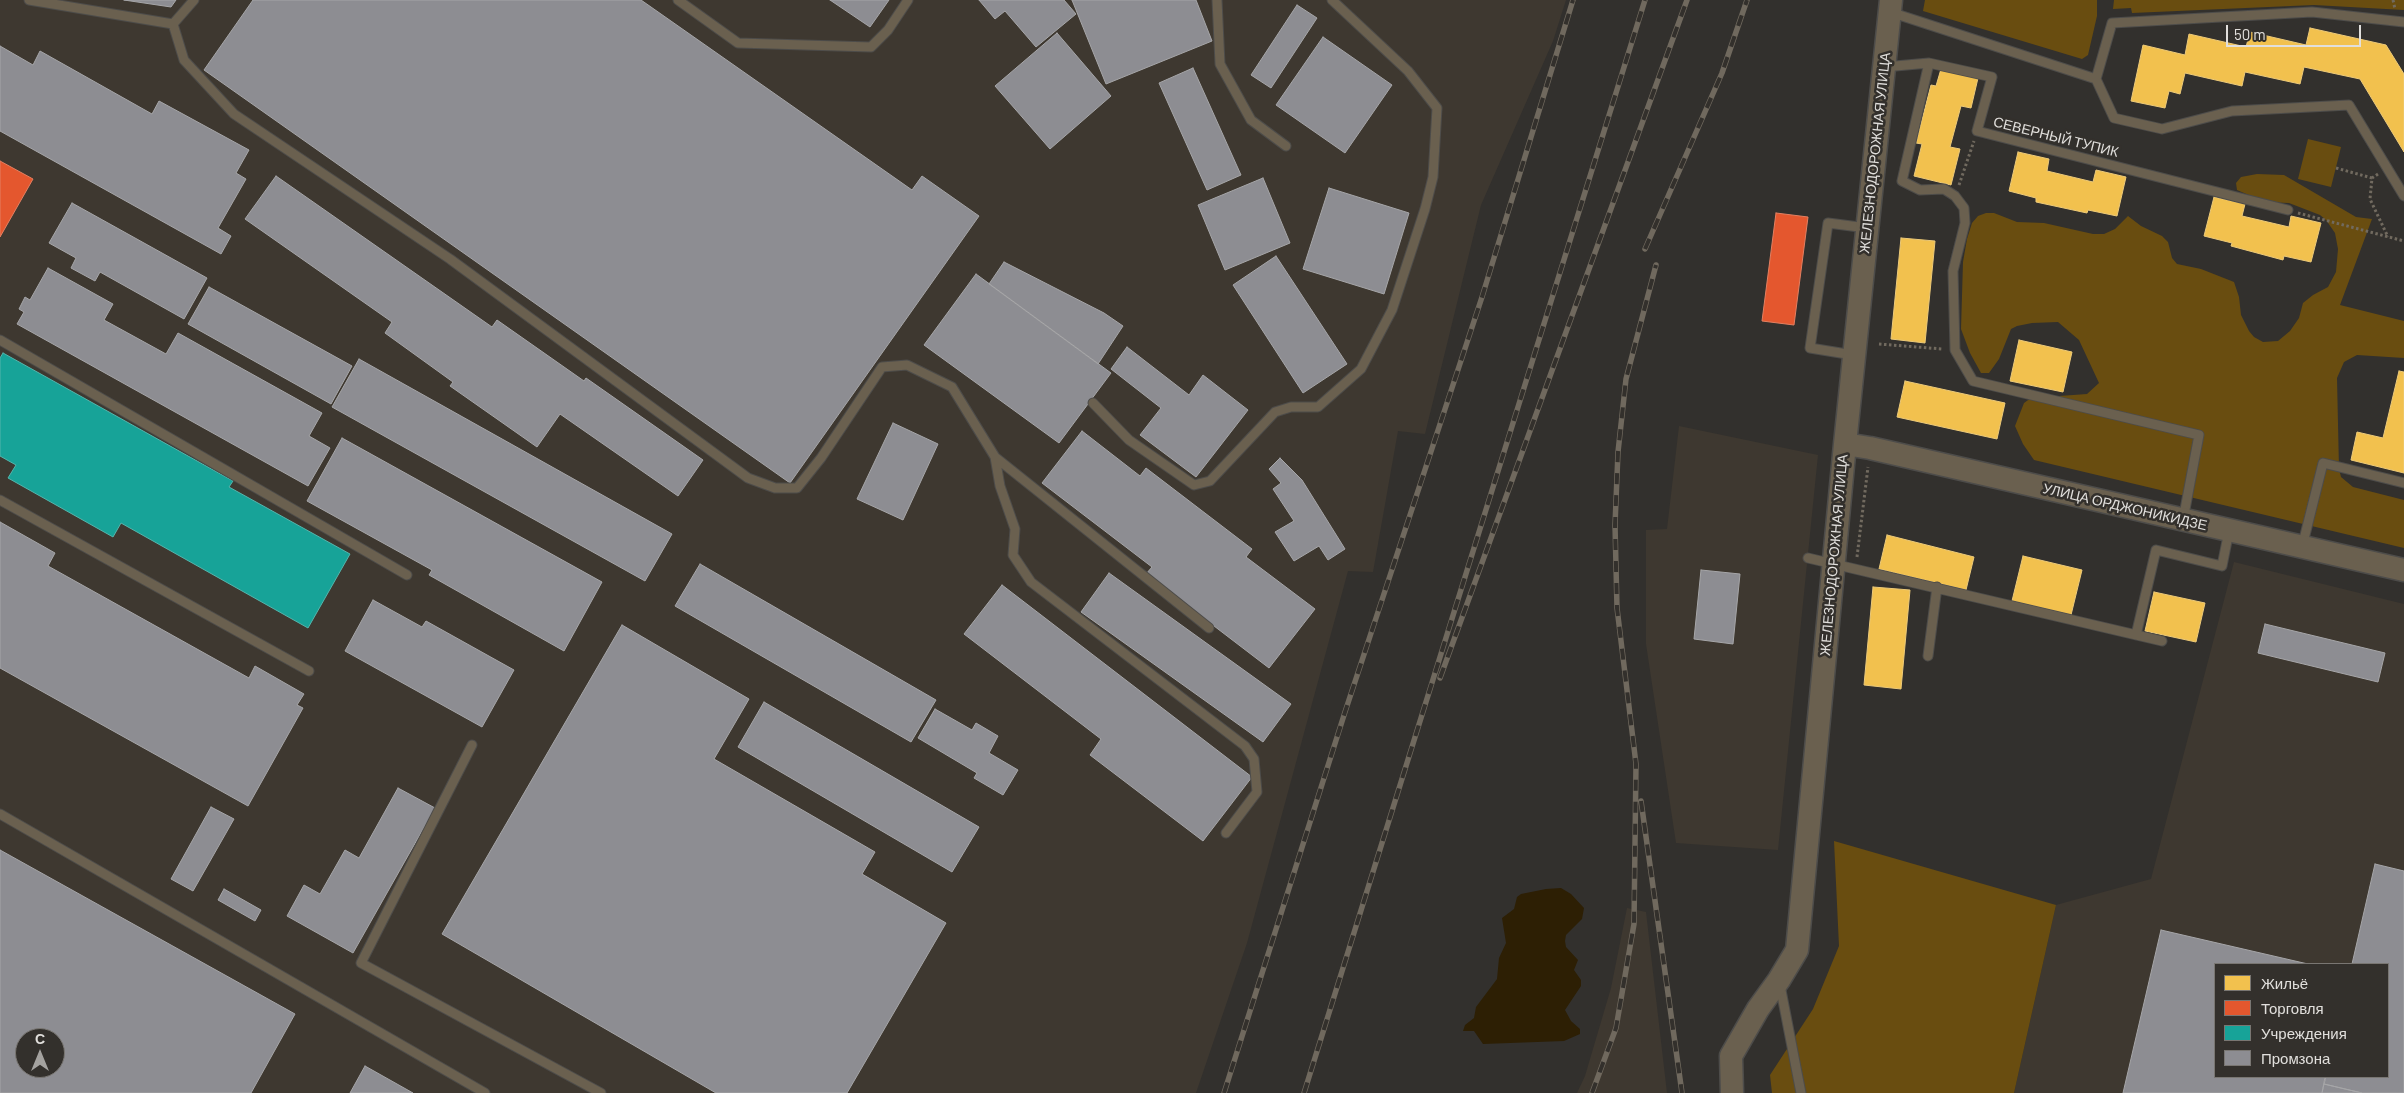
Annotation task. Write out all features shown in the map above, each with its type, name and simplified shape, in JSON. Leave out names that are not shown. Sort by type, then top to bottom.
[{"type":"street","name":"ЖЕЛЕЗНОДОРОЖНАЯ УЛИЦА","points":[[1732,1093],[1731,1056],[1758,1009],[1780,980],[1797,950],[1845,444],[1890,6]]},
{"type":"street","name":"УЛИЦА ОРДЖОНИКИДЗЕ","points":[[1845,444],[1870,448],[2404,570]]},
{"type":"lane","points":[[29,0],[173,24]]},
{"type":"lane","points":[[173,24],[194,0]]},
{"type":"lane","points":[[678,0],[738,43],[870,47],[888,30],[908,0]]},
{"type":"lane","points":[[1217,0],[1220,64],[1250,120],[1286,146]]},
{"type":"lane","points":[[1093,403],[1129,440],[1194,485],[1210,481],[1275,412],[1291,407],[1318,407],[1361,369],[1392,310],[1425,209],[1433,177],[1437,108],[1408,71],[1333,0]]},
{"type":"lane","points":[[1890,6],[2096,79]]},
{"type":"lane","points":[[2404,22],[2312,12],[2112,23],[2096,79],[2114,118],[2162,129],[2232,111],[2349,106],[2404,196]]},
{"type":"lane","points":[[173,24],[184,60],[234,114],[450,259],[748,478],[775,488],[797,488],[821,458],[882,367],[907,365],[952,388],[995,457],[1209,628]]},
{"type":"lane","points":[[1929,63],[1902,181],[1920,190],[1944,190],[1955,196],[1964,208],[1965,223],[1953,271],[1955,350],[1973,381],[2199,435],[2183,520]]},
{"type":"lane","name":"СЕВЕРНЫЙ ТУПИК","points":[[1884,67],[1929,63],[1992,77],[1977,131],[2288,210]]},
{"type":"lane","points":[[1854,355],[1810,348],[1828,223],[1867,228]]},
{"type":"lane","points":[[0,340],[407,575]]},
{"type":"lane","points":[[995,457],[1000,486],[1015,529],[1013,555],[1031,582],[1245,746],[1254,759],[1257,792],[1226,833]]},
{"type":"lane","points":[[2302,547],[2323,463],[2404,483]]},
{"type":"lane","points":[[0,500],[309,671]]},
{"type":"lane","points":[[2136,635],[2156,550],[2222,566],[2230,531]]},
{"type":"lane","points":[[1808,558],[2162,641]]},
{"type":"lane","points":[[1928,656],[1937,587]]},
{"type":"lane","points":[[472,745],[361,963],[601,1093]]},
{"type":"lane","points":[[0,814],[485,1093]]},
{"type":"lane","points":[[1780,980],[1801,1093]]},
{"type":"path","points":[[1955,196],[1977,131]]},
{"type":"path","points":[[2336,168],[2372,178],[2387,168]]},
{"type":"path","points":[[2372,178],[2370,199],[2388,238]]},
{"type":"path","points":[[2288,210],[2404,241]]},
{"type":"path","points":[[1879,344],[1955,350]]},
{"type":"path","points":[[1855,568],[1870,448]]},
{"type":"shaded area","points":[[0,0],[1566,0],[1553,41],[1481,205],[1425,434],[1398,431],[1373,572],[1348,571],[1247,943],[1196,1093],[0,1093]]},
{"type":"shaded area","points":[[1925,0],[2097,0],[2097,16],[2088,55],[2082,59],[1923,11]]},
{"type":"shaded area","points":[[2114,0],[2404,0],[2404,10],[2314,5],[2132,13],[2131,8],[2113,9]]},
{"type":"shaded area","points":[[2308,139],[2341,147],[2331,187],[2298,179]]},
{"type":"shaded area","points":[[2257,174],[2284,175],[2356,217],[2372,219],[2340,305],[2404,321],[2404,358],[2357,355],[2344,362],[2337,378],[2339,469],[2341,477],[2353,487],[2404,500],[2404,548],[2034,460],[2023,444],[2015,426],[2024,403],[2031,398],[2087,394],[2099,383],[2079,340],[2058,322],[2032,323],[2011,329],[1999,359],[1989,373],[1981,373],[1970,353],[1961,329],[1963,262],[1972,223],[1978,216],[1986,213],[1994,213],[2017,222],[2044,223],[2093,234],[2104,234],[2115,229],[2128,216],[2141,226],[2162,236],[2168,242],[2172,258],[2177,264],[2201,269],[2234,282],[2239,297],[2241,315],[2249,331],[2254,337],[2263,342],[2278,341],[2290,331],[2299,318],[2303,303],[2328,287],[2336,272],[2338,249],[2335,233],[2320,215],[2289,203],[2265,202],[2237,190],[2236,183],[2241,177]]},
{"type":"shaded area","points":[[1679,426],[1818,455],[1778,850],[1676,843],[1646,644],[1646,530],[1667,529]]},
{"type":"shaded area","points":[[2234,562],[2404,604],[2404,1093],[2014,1093],[2056,905],[2151,879]]},
{"type":"shaded area","points":[[1834,841],[2056,905],[2014,1093],[1772,1093],[1770,1075],[1813,1009],[1839,946]]},
{"type":"shaded area","points":[[1561,888],[1571,894],[1584,908],[1582,919],[1566,935],[1565,941],[1566,947],[1578,960],[1574,970],[1581,980],[1581,986],[1565,1010],[1571,1021],[1580,1029],[1580,1034],[1564,1041],[1483,1044],[1474,1031],[1463,1031],[1465,1025],[1474,1018],[1476,1007],[1497,979],[1499,958],[1506,943],[1502,918],[1514,909],[1517,897],[1521,894]]},
{"type":"shaded area","points":[[1627,908],[1646,912],[1667,1093],[1577,1093],[1585,1076],[1611,988]]},
{"type":"building: Жильё","points":[[2310,28],[2386,45],[2404,74],[2404,152],[2360,79],[2304,67],[2300,84],[2245,72],[2242,86],[2185,73],[2180,94],[2169,91],[2165,108],[2131,101],[2143,45],[2185,55],[2189,34],[2246,47],[2250,32],[2306,45]]},
{"type":"building: Жильё","points":[[1941,69],[1978,78],[1971,108],[1961,106],[1950,147],[1960,149],[1951,185],[1914,176],[1922,144],[1916,143],[1931,85],[1936,86]]},
{"type":"building: Жильё","points":[[2018,152],[2049,159],[2047,171],[2093,182],[2096,170],[2126,177],[2117,216],[2088,210],[2087,213],[2036,202],[2036,198],[2009,191]]},
{"type":"building: Жильё","points":[[2214,197],[2245,204],[2242,216],[2289,227],[2291,216],[2321,223],[2311,262],[2284,256],[2283,260],[2231,246],[2232,243],[2204,236]]},
{"type":"building: Жильё","points":[[1901,238],[1935,241],[1925,343],[1891,339]]},
{"type":"building: Жильё","points":[[2019,340],[2072,352],[2063,392],[2010,381]]},
{"type":"building: Жильё","points":[[2399,371],[2404,372],[2404,473],[2351,460],[2357,432],[2383,438]]},
{"type":"building: Жильё","points":[[1905,381],[2005,403],[1997,439],[1897,417]]},
{"type":"building: Жильё","points":[[1887,535],[1974,557],[1966,590],[1879,569]]},
{"type":"building: Жильё","points":[[2023,556],[2082,570],[2071,615],[2012,601]]},
{"type":"building: Жильё","points":[[1873,587],[1910,590],[1901,689],[1864,685]]},
{"type":"building: Жильё","points":[[2154,592],[2205,603],[2196,642],[2145,631]]},
{"type":"building: Торговля","points":[[0,161],[33,179],[0,237]]},
{"type":"building: Торговля","points":[[1776,213],[1808,217],[1794,325],[1762,321]]},
{"type":"building: Учреждения","points":[[3,353],[233,481],[229,487],[350,554],[308,628],[121,523],[113,537],[8,478],[16,465],[0,456],[0,358]]},
{"type":"building: Промзона","points":[[124,0],[176,0],[171,7]]},
{"type":"building: Промзона","points":[[253,0],[641,0],[912,190],[922,176],[979,216],[790,483],[204,70]]},
{"type":"building: Промзона","points":[[830,0],[889,0],[870,27]]},
{"type":"building: Промзона","points":[[979,0],[1064,0],[1076,14],[1036,47],[1005,11],[995,19]]},
{"type":"building: Промзона","points":[[1072,0],[1196,0],[1212,41],[1106,84]]},
{"type":"building: Промзона","points":[[1297,5],[1317,18],[1271,88],[1251,75]]},
{"type":"building: Промзона","points":[[1057,33],[1111,96],[1050,149],[995,86]]},
{"type":"building: Промзона","points":[[1323,37],[1392,85],[1345,153],[1276,105]]},
{"type":"building: Промзона","points":[[0,46],[33,65],[40,51],[152,114],[159,101],[249,150],[236,173],[246,179],[218,228],[231,236],[221,254],[0,131]]},
{"type":"building: Промзона","points":[[1193,68],[1241,175],[1207,190],[1159,83]]},
{"type":"building: Промзона","points":[[276,176],[492,327],[497,320],[584,381],[586,378],[703,460],[678,496],[560,414],[537,447],[450,386],[453,382],[385,333],[392,322],[245,219]]},
{"type":"building: Промзона","points":[[1263,178],[1290,243],[1225,270],[1198,205]]},
{"type":"building: Промзона","points":[[1329,188],[1409,213],[1384,294],[1303,269]]},
{"type":"building: Промзона","points":[[72,203],[207,278],[184,319],[100,272],[95,281],[71,268],[76,258],[49,243]]},
{"type":"building: Промзона","points":[[1276,256],[1347,364],[1303,393],[1233,285]]},
{"type":"building: Промзона","points":[[1004,262],[1104,313],[1123,326],[1098,364],[989,284]]},
{"type":"building: Промзона","points":[[48,268],[113,304],[104,320],[166,354],[178,333],[322,413],[309,436],[330,448],[308,486],[17,324],[24,312],[19,309],[25,297],[30,300]]},
{"type":"building: Промзона","points":[[976,274],[1111,373],[1059,443],[924,345]]},
{"type":"building: Промзона","points":[[209,287],[352,366],[331,404],[188,324]]},
{"type":"building: Промзона","points":[[1127,347],[1189,395],[1203,375],[1248,410],[1196,477],[1140,435],[1161,408],[1111,369]]},
{"type":"building: Промзона","points":[[359,359],[672,534],[645,581],[332,407]]},
{"type":"building: Промзона","points":[[893,423],[938,444],[903,520],[857,499]]},
{"type":"building: Промзона","points":[[1082,431],[1140,476],[1146,468],[1252,549],[1246,557],[1315,609],[1269,668],[1146,574],[1152,567],[1042,483]]},
{"type":"building: Промзона","points":[[342,438],[602,582],[564,651],[429,575],[432,570],[307,501]]},
{"type":"building: Промзона","points":[[1280,458],[1302,480],[1345,549],[1328,560],[1319,546],[1294,561],[1275,532],[1294,521],[1273,489],[1281,483],[1269,469]]},
{"type":"building: Промзона","points":[[0,522],[55,553],[48,566],[249,678],[255,666],[304,694],[297,705],[303,708],[248,806],[0,668]]},
{"type":"building: Промзона","points":[[700,564],[936,700],[911,742],[675,606]]},
{"type":"building: Промзона","points":[[1701,570],[1740,574],[1733,644],[1694,639]]},
{"type":"building: Промзона","points":[[1109,573],[1291,704],[1263,742],[1081,612]]},
{"type":"building: Промзона","points":[[1002,585],[1252,777],[1203,841],[1090,755],[1101,739],[964,634]]},
{"type":"building: Промзона","points":[[373,600],[422,627],[426,621],[514,670],[482,727],[345,651]]},
{"type":"building: Промзона","points":[[2265,624],[2385,653],[2378,682],[2258,653]]},
{"type":"building: Промзона","points":[[622,625],[749,699],[714,759],[875,852],[862,874],[946,923],[847,1093],[716,1093],[442,934]]},
{"type":"building: Промзона","points":[[764,702],[979,827],[952,872],[738,747]]},
{"type":"building: Промзона","points":[[935,709],[972,730],[976,723],[998,736],[989,753],[1018,770],[1003,795],[974,778],[977,773],[918,738]]},
{"type":"building: Промзона","points":[[398,788],[435,808],[353,953],[287,916],[304,885],[320,894],[345,850],[359,858]]},
{"type":"building: Промзона","points":[[211,807],[234,819],[193,891],[171,879]]},
{"type":"building: Промзона","points":[[0,850],[295,1014],[251,1093],[0,1093]]},
{"type":"building: Промзона","points":[[2375,864],[2404,871],[2404,1093],[2362,1093],[2324,1084],[2326,1078],[2389,1078],[2389,963],[2352,963]]},
{"type":"building: Промзона","points":[[224,889],[261,910],[255,921],[218,900]]},
{"type":"building: Промзона","points":[[2161,930],[2304,963],[2214,963],[2214,1078],[2325,1078],[2322,1093],[2123,1093]]},
{"type":"building: Промзона","points":[[365,1066],[413,1093],[350,1093]]},
{"type":"building: Промзона","points":[[2324,1084],[2362,1093],[2322,1093]]},
{"type":"railway","points":[[1224,1093],[1345,712],[1482,297],[1573,0]]},
{"type":"railway","points":[[1304,1093],[1645,0]]},
{"type":"railway","points":[[1440,678],[1687,0]]},
{"type":"railway","points":[[1645,249],[1722,73],[1747,0]]},
{"type":"railway","points":[[1592,1093],[1616,1028],[1634,924],[1636,764],[1617,608],[1615,525],[1618,452],[1626,379],[1656,265]]},
{"type":"railway","points":[[1641,801],[1682,1093]]}]
